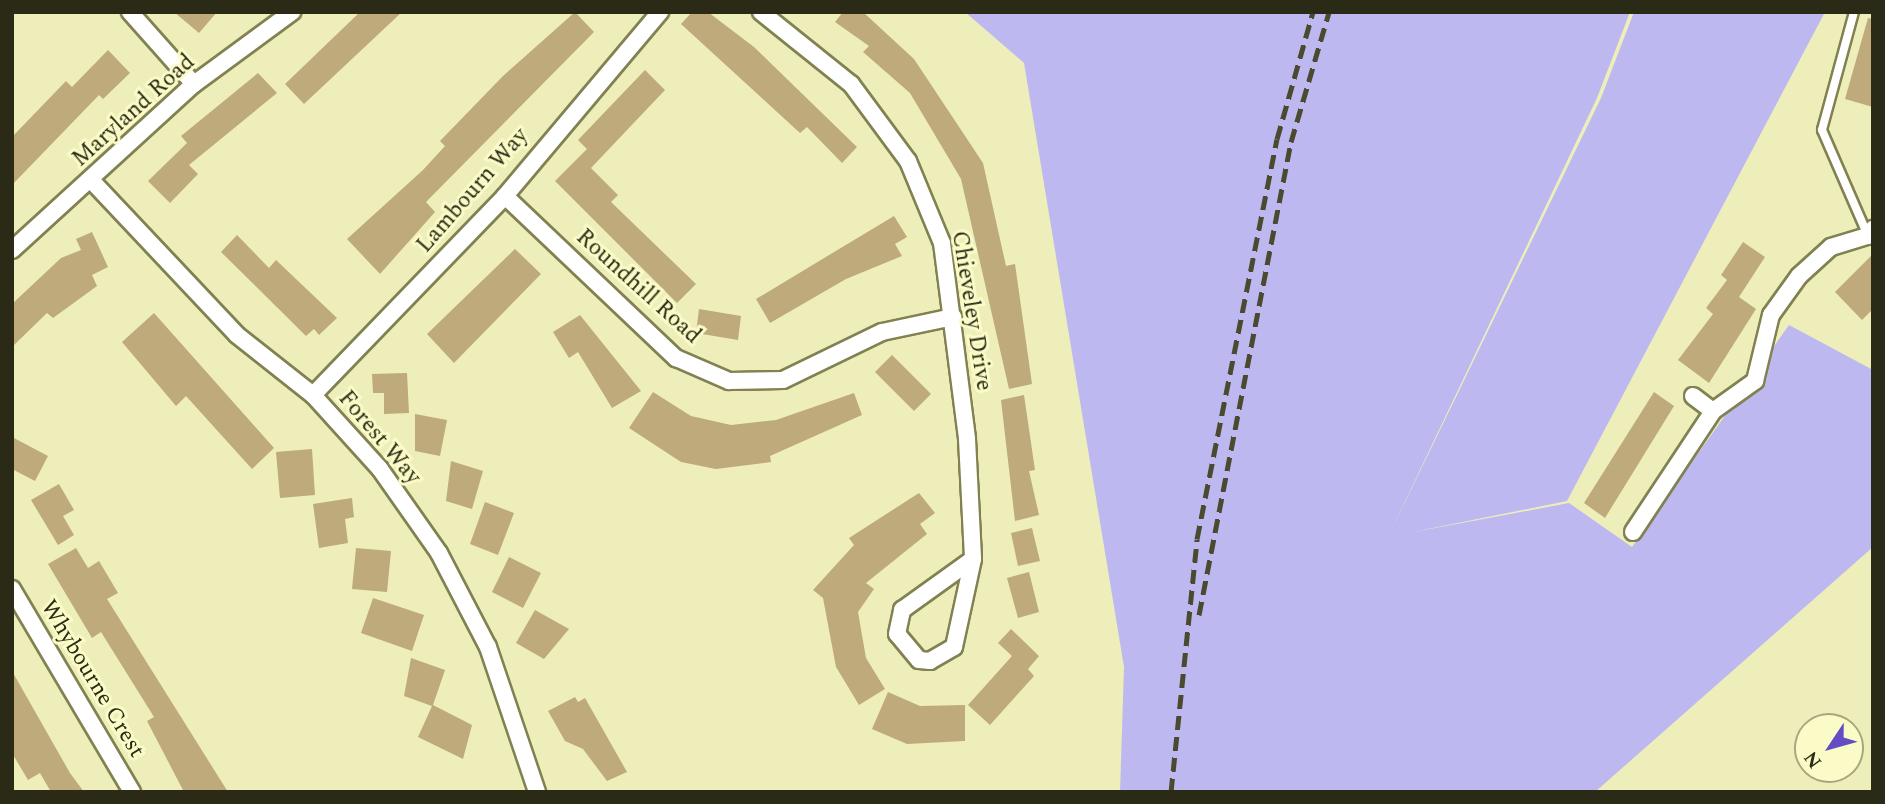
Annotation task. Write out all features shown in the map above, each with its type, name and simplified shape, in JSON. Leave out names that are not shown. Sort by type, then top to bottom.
[{"type":"street","points":[[130,12],[194,84]]},
{"type":"street","name":"Maryland Road","points":[[12,250],[194,84],[292,12]]},
{"type":"street","name":"Lambourn Way","points":[[313,395],[505,196],[660,12]]},
{"type":"street","name":"Chieveley Drive","points":[[761,12],[850,84],[908,161],[942,243],[953,317],[974,559],[954,647],[930,661],[919,660],[897,634],[902,610],[974,559]]},
{"type":"street","name":"Forest Way","points":[[91,180],[237,335],[313,395],[380,469],[439,553],[488,646],[537,792]]},
{"type":"street","name":"Roundhill Road","points":[[505,196],[676,358],[729,382],[783,380],[882,332],[953,317]]},
{"type":"street","points":[[1633,532],[1713,411],[1755,381],[1771,315],[1799,276],[1831,247],[1871,235]]},
{"type":"street","points":[[1693,396],[1713,411]]},
{"type":"street","name":"Whybourne Crest","points":[[12,589],[132,792]]},
{"type":"lane","points":[[1854,12],[1822,130],[1871,235]]},
{"type":"shaded area","points":[[965,12],[1630,12],[1597,98],[1390,533],[1601,98],[1634,12],[1825,12],[1567,501],[1408,533],[1569,503],[1632,547],[1789,325],[1873,370],[1873,547],[1595,792],[1120,792],[1124,667],[1024,63]]},
{"type":"building","points":[[174,12],[217,12],[199,33]]},
{"type":"building","points":[[360,12],[402,12],[304,104],[285,84]]},
{"type":"building","points":[[575,12],[594,32],[426,202],[435,212],[380,274],[347,239],[423,170],[445,146],[440,141],[503,76]]},
{"type":"building","points":[[692,12],[708,12],[754,47],[857,147],[842,163],[807,127],[800,133],[681,24]]},
{"type":"building","points":[[843,12],[863,12],[914,59],[983,163],[1006,266],[1015,264],[1032,384],[1009,389],[961,179],[910,93],[863,52],[869,46],[835,22]]},
{"type":"building","points":[[1868,18],[1873,19],[1873,107],[1845,99]]},
{"type":"building","points":[[108,50],[130,73],[103,99],[99,95],[12,185],[12,137],[66,81],[72,87]]},
{"type":"building","points":[[645,70],[665,90],[591,168],[618,195],[611,202],[696,284],[677,303],[555,181],[587,149],[578,140]]},
{"type":"building","points":[[258,73],[277,93],[189,165],[198,174],[170,203],[148,181],[187,143],[181,136]]},
{"type":"building","points":[[894,216],[907,237],[895,244],[902,256],[846,279],[770,323],[756,299]]},
{"type":"building","points":[[92,232],[108,267],[92,275],[97,286],[53,318],[47,313],[12,347],[12,304],[61,258],[81,250],[76,239]]},
{"type":"building","points":[[237,235],[269,268],[276,260],[337,318],[319,335],[314,329],[306,336],[221,252]]},
{"type":"building","points":[[1743,242],[1765,257],[1739,297],[1756,309],[1709,383],[1678,360],[1713,314],[1706,308],[1727,280],[1721,275]]},
{"type":"building","points":[[515,249],[541,274],[454,363],[427,334]]},
{"type":"building","points":[[1873,254],[1873,309],[1862,320],[1835,292]]},
{"type":"building","points":[[699,309],[741,316],[738,340],[696,333]]},
{"type":"building","points":[[154,313],[274,448],[252,469],[186,396],[176,406],[122,342]]},
{"type":"building","points":[[580,315],[641,391],[612,408],[578,352],[569,358],[553,332]]},
{"type":"building","points":[[892,355],[931,394],[914,411],[875,372]]},
{"type":"building","points":[[407,373],[409,413],[384,414],[384,393],[373,393],[372,374]]},
{"type":"building","points":[[653,392],[691,416],[731,425],[776,420],[854,393],[862,415],[770,456],[771,462],[716,469],[681,462],[629,428]]},
{"type":"building","points":[[1654,392],[1674,406],[1605,518],[1584,503]]},
{"type":"building","points":[[1024,395],[1035,470],[1029,471],[1039,515],[1015,521],[1001,400]]},
{"type":"building","points":[[415,414],[447,420],[440,456],[415,451]]},
{"type":"building","points":[[12,437],[48,456],[35,481],[12,469]]},
{"type":"building","points":[[312,449],[315,495],[280,498],[276,452]]},
{"type":"building","points":[[451,461],[483,471],[472,509],[446,501]]},
{"type":"building","points":[[59,484],[74,510],[63,516],[74,535],[58,545],[31,500]]},
{"type":"building","points":[[919,493],[935,513],[920,524],[927,534],[866,583],[874,589],[858,612],[866,658],[885,689],[859,705],[836,667],[823,598],[813,590],[854,545],[849,538]]},
{"type":"building","points":[[352,498],[354,517],[345,519],[348,543],[319,548],[313,504]]},
{"type":"building","points":[[485,502],[514,513],[498,555],[470,544]]},
{"type":"building","points":[[1032,528],[1040,561],[1018,566],[1011,533]]},
{"type":"building","points":[[76,548],[88,568],[99,561],[118,593],[107,599],[228,792],[184,792],[147,721],[154,717],[101,632],[92,638],[48,564]]},
{"type":"building","points":[[356,548],[391,551],[387,592],[352,589]]},
{"type":"building","points":[[509,557],[541,573],[523,608],[492,592]]},
{"type":"building","points":[[1029,572],[1039,612],[1018,618],[1007,578]]},
{"type":"building","points":[[373,598],[424,615],[412,651],[361,633]]},
{"type":"building","points":[[535,610],[569,629],[544,659],[516,643]]},
{"type":"building","points":[[1011,629],[1039,656],[1028,669],[1034,676],[990,725],[968,705],[1012,656],[998,643]]},
{"type":"building","points":[[411,658],[445,670],[433,705],[472,725],[463,759],[418,737],[432,706],[404,696]]},
{"type":"building","points":[[12,671],[70,773],[84,792],[51,792],[40,773],[28,780],[12,753]]},
{"type":"building","points":[[888,692],[920,706],[965,705],[965,741],[907,744],[872,729]]},
{"type":"building","points":[[575,697],[578,702],[585,698],[627,772],[607,781],[583,749],[565,741],[548,711]]},
{"type":"railway","points":[[1171,792],[1197,539],[1277,139],[1313,12]]},
{"type":"railway","points":[[1199,615],[1291,142],[1329,12]]}]
